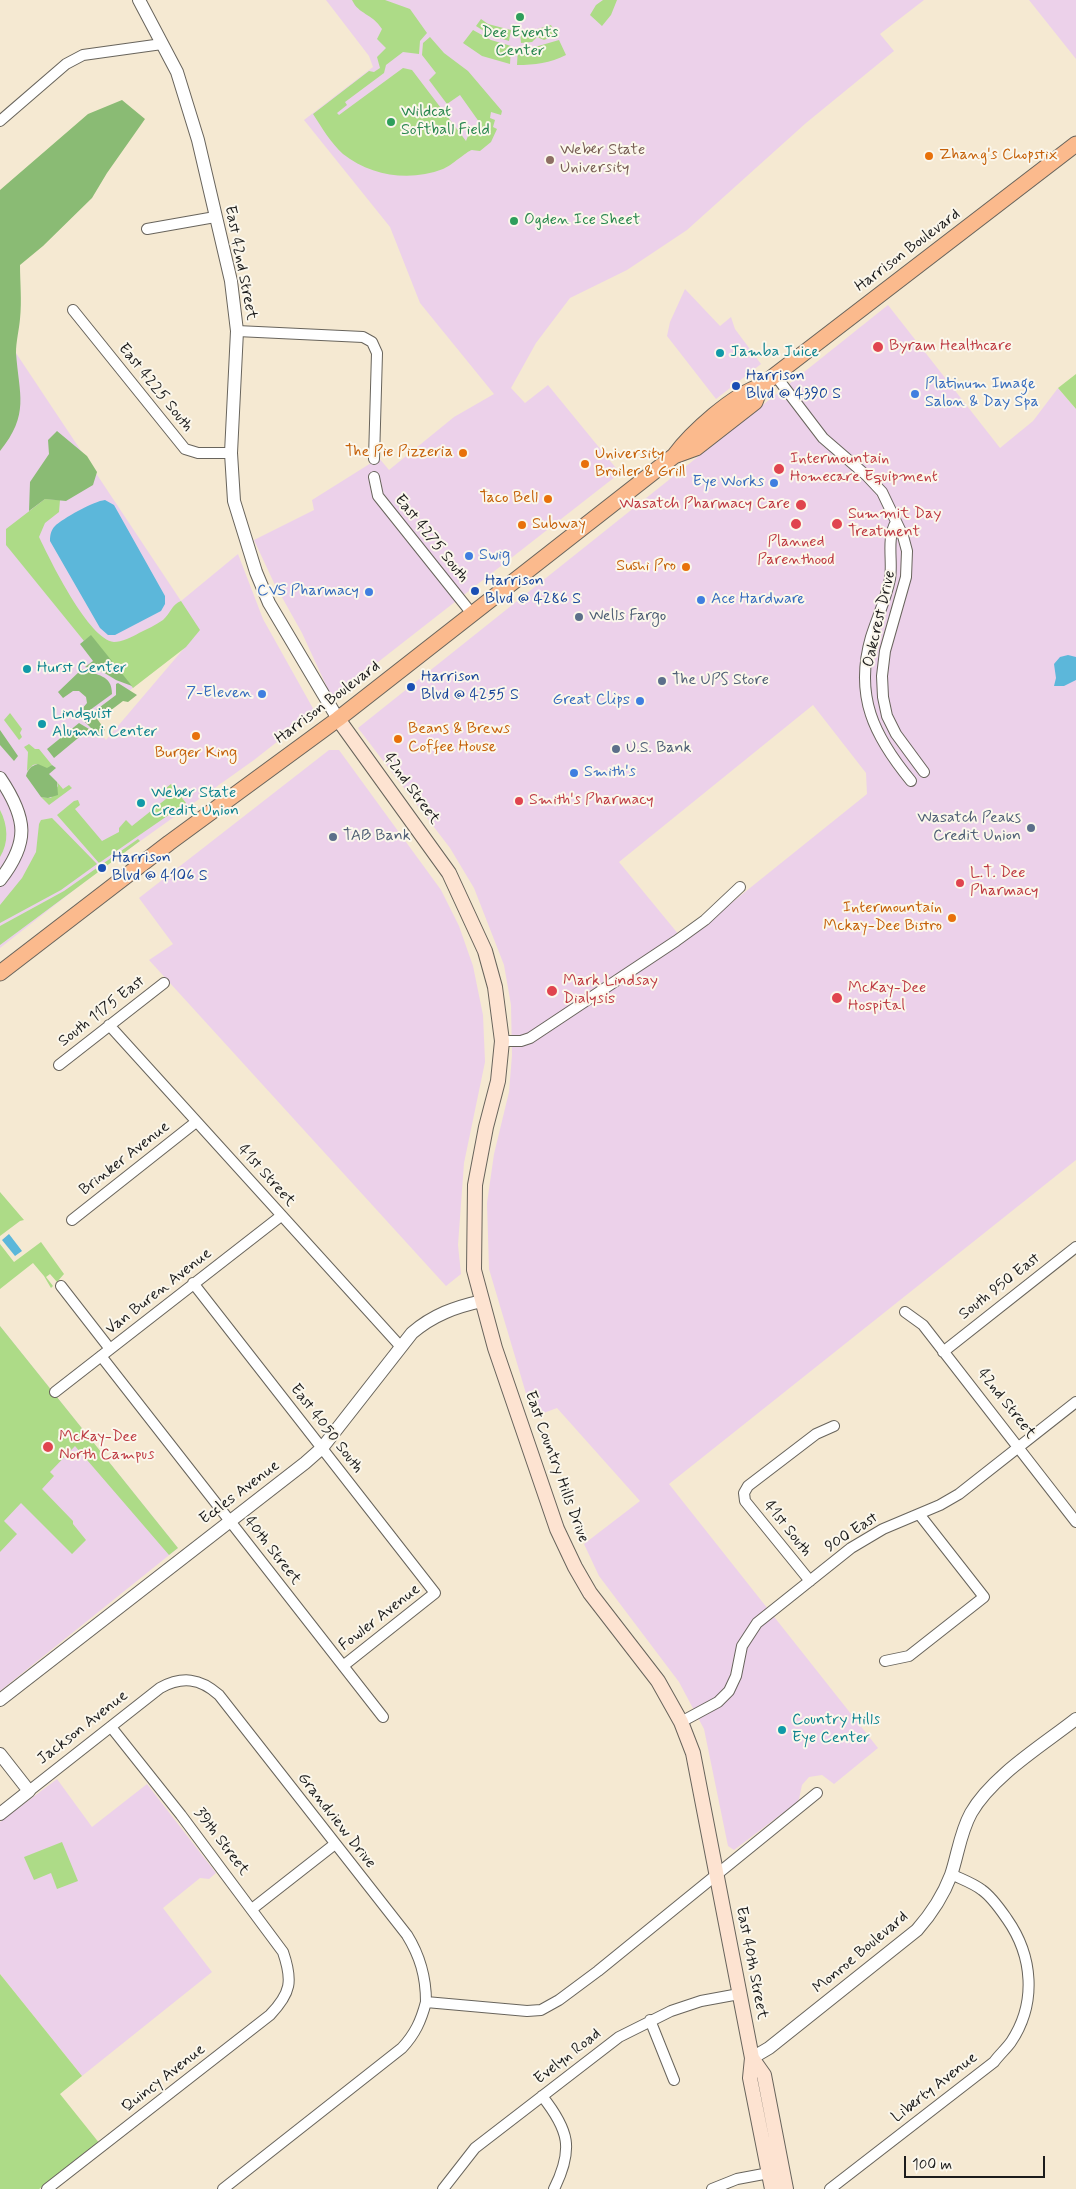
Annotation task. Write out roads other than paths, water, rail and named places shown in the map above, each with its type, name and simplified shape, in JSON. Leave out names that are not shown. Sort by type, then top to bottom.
[{"type":"main road","name":"Harrison Boulevard","points":[[0,974],[169,843],[338,719],[674,456],[696,448],[755,402],[761,386],[1076,144]]},
{"type":"main road","name":"42nd Street","points":[[338,719],[449,873],[485,951],[495,987],[502,1041]]},
{"type":"main road","name":"East Country Hills Drive","points":[[502,1041],[498,1081],[486,1128],[475,1186],[474,1270],[482,1302],[503,1373],[557,1530],[571,1560],[590,1593],[658,1681],[682,1722],[693,1753],[716,1875]]},
{"type":"main road","name":"East 40th Street","points":[[716,1875],[752,2058],[750,2078],[772,2189]]},
{"type":"main road","name":"East 40th Street","points":[[752,2058],[764,2075],[786,2189]]},
{"type":"street","name":"East 42nd Street","points":[[140,0],[177,72],[196,132],[231,281],[237,331],[231,453],[234,501],[256,572]]},
{"type":"street","points":[[0,121],[66,64],[83,56],[162,44]]},
{"type":"street","points":[[147,229],[215,217]]},
{"type":"street","name":"East 4225 South","points":[[73,310],[185,449],[198,453],[231,453]]},
{"type":"street","points":[[237,331],[363,337],[372,342],[377,353],[374,459]]},
{"type":"street","name":"Oakcrest Drive","points":[[775,375],[823,438],[878,488],[891,508],[906,543],[908,564],[904,587],[884,651],[883,697],[887,716],[896,734],[924,772]]},
{"type":"street","name":"East 4275 South","points":[[374,477],[378,496],[473,615]]},
{"type":"street","name":"Oakcrest Drive","points":[[896,522],[892,534],[890,579],[869,647],[865,687],[868,709],[877,734],[892,758],[911,781]]},
{"type":"street","name":"42nd Street","points":[[256,572],[279,621],[338,719]]},
{"type":"street","points":[[0,778],[22,818],[22,839],[18,851],[0,880]]},
{"type":"street","points":[[502,1041],[530,1038],[698,926],[740,887]]},
{"type":"street","name":"South 1175 East","points":[[59,1065],[164,983]]},
{"type":"street","name":"41st Street","points":[[109,1025],[401,1347]]},
{"type":"street","name":"Brinker Avenue","points":[[72,1220],[196,1122]]},
{"type":"street","name":"Van Buren Avenue","points":[[55,1392],[281,1216]]},
{"type":"street","name":"South 950 East","points":[[943,1352],[1076,1246]]},
{"type":"street","name":"East 4050 South","points":[[193,1283],[435,1593]]},
{"type":"street","points":[[61,1286],[110,1349]]},
{"type":"street","name":"Eccles Avenue","points":[[0,1700],[296,1472],[322,1448],[412,1333],[433,1318],[456,1308],[482,1302]]},
{"type":"street","name":"42nd Street","points":[[905,1312],[923,1325],[1076,1522]]},
{"type":"street","name":"40th Street","points":[[101,1356],[383,1717]]},
{"type":"street","name":"900 East","points":[[682,1722],[718,1702],[729,1691],[736,1676],[742,1646],[756,1623],[851,1548],[883,1529],[959,1494],[1076,1402]]},
{"type":"street","name":"41st South","points":[[810,1581],[746,1501],[744,1493],[748,1486],[816,1434],[834,1426]]},
{"type":"street","points":[[885,1661],[909,1656],[984,1597],[919,1514]]},
{"type":"street","name":"Fowler Avenue","points":[[343,1666],[435,1593]]},
{"type":"street","name":"Jackson Avenue","points":[[0,1814],[160,1688],[181,1680],[192,1679]]},
{"type":"street","name":"Grandview Drive","points":[[192,1679],[211,1688],[219,1695],[414,1946],[423,1971],[426,2002],[421,2021],[414,2035],[402,2048],[223,2189]]},
{"type":"street","name":"Monroe Boulevard","points":[[752,2058],[770,2048],[917,1930],[932,1913],[951,1874],[961,1835],[971,1813],[982,1796],[995,1782],[1076,1719]]},
{"type":"street","name":"39th Street","points":[[111,1727],[283,1952],[289,1968],[290,1984]]},
{"type":"street","points":[[0,1754],[29,1791]]},
{"type":"street","points":[[426,2002],[527,2011],[541,2010],[559,2000],[598,1971],[817,1793]]},
{"type":"street","points":[[252,1909],[335,1844]]},
{"type":"street","name":"Liberty Avenue","points":[[830,2189],[994,2062],[1011,2042],[1024,2016],[1030,1989],[1027,1960],[1017,1934],[997,1906],[982,1890],[951,1874]]},
{"type":"street","name":"Quincy Avenue","points":[[47,2189],[270,2015],[286,1996],[290,1984]]},
{"type":"street","name":"Evelyn Road","points":[[443,2189],[475,2148],[619,2037],[650,2020],[701,2001],[739,1994]]},
{"type":"street","points":[[650,2020],[674,2080]]},
{"type":"street","points":[[542,2096],[557,2117],[565,2135],[567,2146],[565,2164],[554,2189]]},
{"type":"street","points":[[712,2189],[737,2179],[769,2173]]},
{"type":"water","points":[[105,500],[114,505],[165,596],[165,604],[161,611],[115,635],[108,635],[100,628],[50,541],[52,531],[59,523],[86,507]]},
{"type":"water","points":[[1068,655],[1076,657],[1076,680],[1064,686],[1054,686],[1056,678],[1054,664],[1060,657]]},
{"type":"water","points":[[9,1234],[22,1251],[15,1256],[2,1240]]},
{"type":"place","name":"Dee Events Center","points":[[520,17]]},
{"type":"place","name":"Wildcat Softball Field","points":[[391,122]]},
{"type":"place","name":"Zhang's Chopstix","points":[[929,156]]},
{"type":"place","name":"Weber State University","points":[[550,160]]},
{"type":"place","name":"Ogden Ice Sheet","points":[[514,221]]},
{"type":"place","name":"Byram Healthcare","points":[[878,347]]},
{"type":"place","name":"Jamba Juice","points":[[720,353]]},
{"type":"place","name":"Harrison Blvd @ 4390 S","points":[[736,386]]},
{"type":"place","name":"Platinum Image Salon & Day Spa","points":[[915,394]]},
{"type":"place","name":"The Pie Pizzeria","points":[[463,453]]},
{"type":"place","name":"University Broiler & Grill","points":[[585,464]]},
{"type":"place","name":"Intermountain Homecare Equipment","points":[[779,469]]},
{"type":"place","name":"Eye Works","points":[[774,483]]},
{"type":"place","name":"Taco Bell","points":[[548,499]]},
{"type":"place","name":"Wasatch Pharmacy Care","points":[[801,505]]},
{"type":"place","name":"Planned Parenthood","points":[[796,524]]},
{"type":"place","name":"Summit Day Treatment","points":[[837,524]]},
{"type":"place","name":"Subway","points":[[522,525]]},
{"type":"place","name":"Swig","points":[[469,556]]},
{"type":"place","name":"Sushi Pro","points":[[686,567]]},
{"type":"place","name":"Harrison Blvd @ 4286 S","points":[[475,591]]},
{"type":"place","name":"CVS Pharmacy","points":[[369,592]]},
{"type":"place","name":"Ace Hardware","points":[[701,600]]},
{"type":"place","name":"Wells Fargo","points":[[579,617]]},
{"type":"place","name":"Hurst Center","points":[[27,669]]},
{"type":"place","name":"The UPS Store","points":[[662,681]]},
{"type":"place","name":"Harrison Blvd @ 4255 S","points":[[411,687]]},
{"type":"place","name":"7-Eleven","points":[[262,694]]},
{"type":"place","name":"Great Clips","points":[[640,701]]},
{"type":"place","name":"Lindquist Alumni Center","points":[[42,724]]},
{"type":"place","name":"Burger King","points":[[196,736]]},
{"type":"place","name":"Beans & Brews Coffee House","points":[[398,739]]},
{"type":"place","name":"U.S. Bank","points":[[616,749]]},
{"type":"place","name":"Smith's","points":[[574,773]]},
{"type":"place","name":"Smith's Pharmacy","points":[[519,801]]},
{"type":"place","name":"Weber State Credit Union","points":[[141,803]]},
{"type":"place","name":"Wasatch Peaks Credit Union","points":[[1031,828]]},
{"type":"place","name":"TAB Bank","points":[[333,837]]},
{"type":"place","name":"Harrison Blvd @ 4106 S","points":[[102,868]]},
{"type":"place","name":"L.T. Dee Pharmacy","points":[[960,883]]},
{"type":"place","name":"Intermountain Mckay-Dee Bistro","points":[[952,918]]},
{"type":"place","name":"Mark Lindsay Dialysis","points":[[552,991]]},
{"type":"place","name":"McKay-Dee Hospital","points":[[837,998]]},
{"type":"place","name":"McKay-Dee North Campus","points":[[48,1447]]},
{"type":"place","name":"Country Hills Eye Center","points":[[782,1730]]}]
